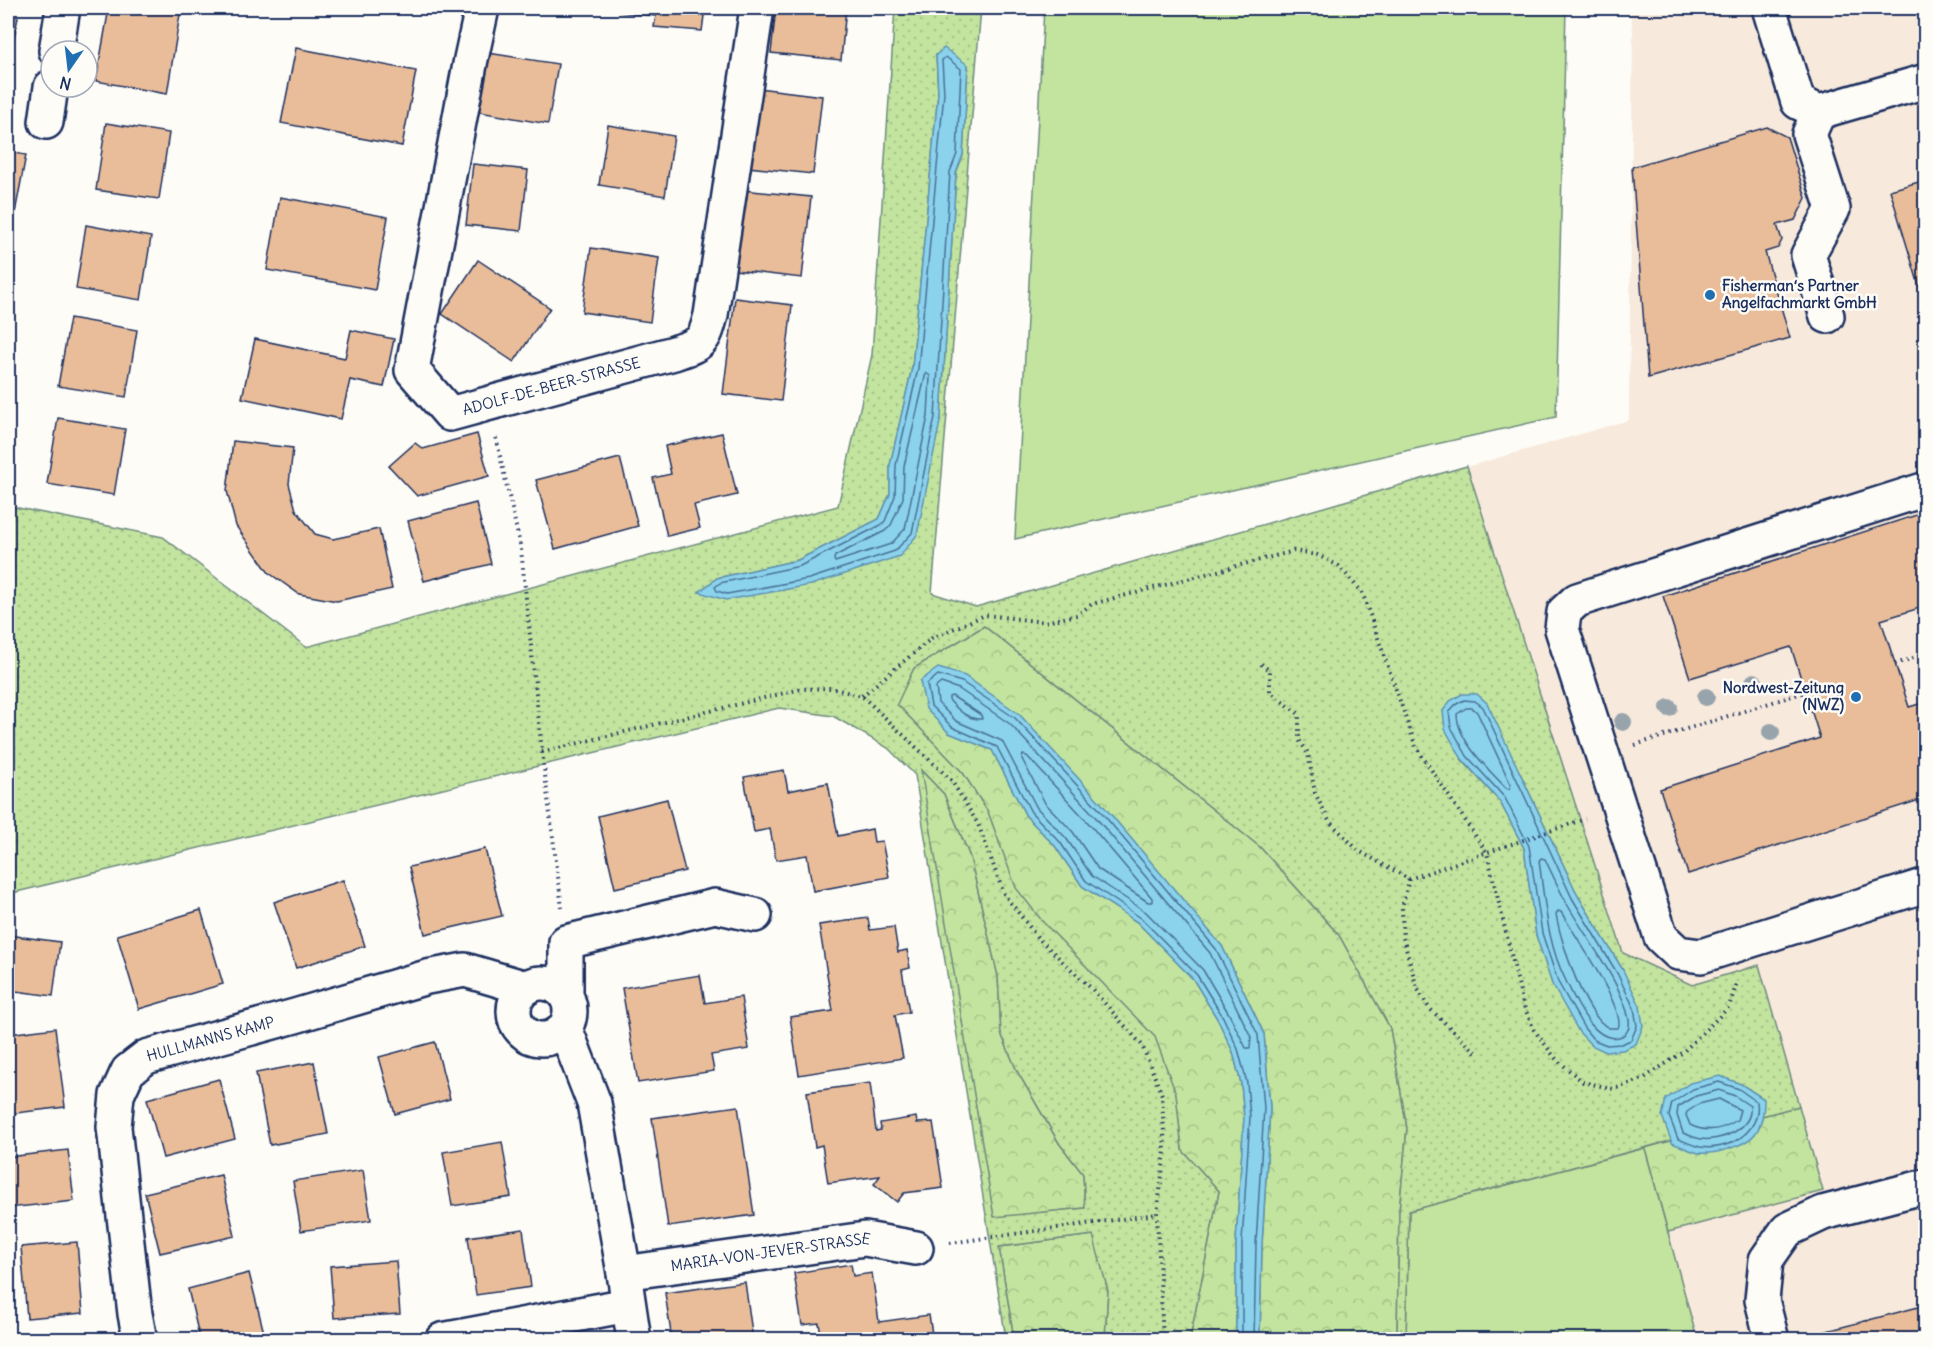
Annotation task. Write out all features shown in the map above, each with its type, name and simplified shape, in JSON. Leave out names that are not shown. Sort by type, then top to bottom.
[{"type":"street","points":[[58,39],[63,8]]},
{"type":"street","name":"ADOLF-DE-BEER-STRASSE","points":[[482,8],[412,370],[450,414],[697,346],[706,333],[711,315],[757,8]]},
{"type":"street","points":[[1768,8],[1798,102],[1820,112],[1926,81]]},
{"type":"street","points":[[46,122],[49,99]]},
{"type":"street","points":[[1820,112],[1809,134],[1833,209],[1808,255],[1827,316]]},
{"type":"street","points":[[1926,489],[1577,600],[1564,612],[1562,629],[1661,937],[1678,953],[1701,956],[1926,885]]},
{"type":"street","points":[[566,996],[552,985],[534,984],[526,988],[519,995],[515,1004],[517,1023],[530,1037],[540,1039],[558,1035],[565,1028],[570,1012],[566,996],[566,942],[715,906],[755,915]]},
{"type":"street","name":"HULLMANNS KAMP","points":[[140,1340],[135,1314],[114,1127],[117,1095],[128,1071],[146,1057],[427,977],[465,970],[526,988]]},
{"type":"street","points":[[565,1028],[594,1102],[634,1340]]},
{"type":"street","points":[[1772,1340],[1762,1300],[1766,1260],[1787,1230],[1823,1213],[1926,1186]]},
{"type":"street","name":"MARIA-VON-JEVER-STRASSE","points":[[624,1273],[865,1239],[916,1248]]},
{"type":"street","points":[[442,1340],[628,1305]]},
{"type":"path","points":[[489,405],[521,549],[542,752],[566,942]]},
{"type":"path","points":[[862,696],[932,638],[985,615],[1045,622],[1077,615],[1092,604],[1294,551],[1317,555],[1339,566],[1362,592],[1416,747],[1487,853],[1523,1004],[1534,1030],[1556,1059],[1583,1082],[1614,1089],[1643,1079],[1683,1052],[1730,1007],[1737,981],[1738,963],[1734,946]]},
{"type":"path","points":[[1895,664],[1926,654]]},
{"type":"path","points":[[1262,664],[1270,670],[1270,692],[1299,714],[1299,740],[1308,753],[1315,793],[1329,821],[1359,851],[1409,879],[1564,826]]},
{"type":"path","points":[[542,752],[801,689],[831,688],[862,696],[951,780],[978,824],[1004,894],[1038,938],[1092,989],[1142,1046],[1162,1095],[1166,1151],[1157,1214],[1163,1340]]},
{"type":"path","points":[[1603,755],[1805,692]]},
{"type":"path","points":[[1409,879],[1402,907],[1403,938],[1416,988],[1429,1008],[1476,1052]]},
{"type":"path","points":[[916,1248],[1157,1214]]},
{"type":"shaded area","points":[[1630,8],[1925,8],[1925,1339],[1697,1339],[1668,1232],[1823,1191],[1759,965],[1692,985],[1623,953],[1467,467],[1629,420],[1633,32]]},
{"type":"green space","points":[[895,8],[981,8],[932,593],[976,607],[1467,466],[1623,953],[1692,985],[1759,965],[1799,1106],[1409,1211],[1406,1339],[1397,1339],[1399,1212],[1407,1128],[1390,1028],[1339,935],[1260,847],[984,626],[914,668],[897,704],[963,773],[988,812],[1016,888],[1043,922],[1155,1037],[1176,1094],[1182,1150],[1219,1191],[1190,1339],[1105,1339],[1108,1291],[1093,1235],[999,1247],[1014,1339],[1006,1339],[915,775],[888,748],[833,716],[779,708],[8,894],[8,506],[163,537],[306,647],[838,506],[872,355]],"holes":[[[936,55],[968,65],[963,155],[956,173],[941,417],[900,556],[700,592],[717,578],[798,560],[879,519],[890,494],[890,465],[912,368],[938,93]],[[1462,760],[1519,771],[1578,896],[1623,970],[1552,984],[1536,935],[1524,848],[1500,802]],[[921,770],[944,794],[970,857],[998,976],[1001,1033],[1017,1071],[1059,1143],[1083,1174],[1085,1208],[994,1217]]]},
{"type":"green space","points":[[1044,8],[1566,8],[1556,417],[1015,539]]},
{"type":"green space","points":[[984,626],[1260,847],[1339,935],[1390,1028],[1407,1128],[1399,1212],[1397,1339],[1260,1339],[1262,1245],[1270,1108],[1264,1034],[1222,946],[1019,714],[949,733],[992,750],[1026,816],[1055,846],[1082,886],[1137,922],[1193,979],[1218,1020],[1233,1052],[1241,1084],[1244,1117],[1236,1242],[1236,1339],[1190,1339],[1219,1191],[1182,1150],[1176,1094],[1015,888],[988,812],[963,773],[896,704],[914,668]]},
{"type":"green space","points":[[920,769],[944,794],[970,857],[998,976],[1001,1033],[1017,1071],[1059,1143],[1083,1174],[1085,1208],[994,1218]]},
{"type":"green space","points":[[1799,1106],[1823,1191],[1668,1232],[1645,1148]]},
{"type":"green space","points":[[1645,1148],[1697,1339],[1406,1340],[1409,1211]]},
{"type":"green space","points":[[1094,1235],[1108,1291],[1105,1339],[1014,1339],[999,1247]]},
{"type":"water","points":[[944,48],[968,65],[963,155],[956,173],[941,417],[917,535],[900,556],[811,585],[726,600],[699,592],[717,578],[798,560],[879,519],[890,494],[890,465],[912,368],[938,93],[936,55]]},
{"type":"water","points":[[938,668],[965,676],[1019,714],[1102,804],[1222,946],[1264,1034],[1270,1108],[1262,1245],[1260,1339],[1236,1339],[1236,1242],[1244,1117],[1241,1084],[1233,1052],[1218,1020],[1193,979],[1137,922],[1082,886],[1055,846],[1026,816],[992,750],[949,733],[926,709],[920,681]]},
{"type":"water","points":[[1462,694],[1477,694],[1487,703],[1578,896],[1623,970],[1640,1006],[1643,1026],[1636,1044],[1623,1050],[1606,1052],[1591,1045],[1579,1032],[1552,984],[1536,935],[1524,848],[1500,802],[1462,759],[1445,729],[1443,711],[1450,701]]},
{"type":"water","points":[[1720,1076],[1741,1084],[1764,1099],[1758,1130],[1751,1138],[1737,1146],[1712,1153],[1699,1153],[1672,1143],[1662,1116],[1666,1099],[1690,1083]]},
{"type":"building","points":[[109,8],[181,8],[167,94],[99,82],[99,64]]},
{"type":"building","points":[[621,8],[705,8],[702,31],[654,27],[656,16],[621,12]]},
{"type":"building","points":[[776,8],[846,8],[841,60],[771,53]]},
{"type":"building","points":[[8,15],[18,17],[8,70]]},
{"type":"building","points":[[296,48],[416,71],[402,146],[281,123]]},
{"type":"building","points":[[488,53],[558,64],[548,124],[479,112]]},
{"type":"building","points":[[758,88],[822,96],[813,174],[748,167]]},
{"type":"building","points":[[106,123],[169,133],[159,199],[96,190]]},
{"type":"building","points":[[608,125],[674,136],[665,196],[599,185]]},
{"type":"building","name":"Fisherman‘s Partner Angelfachmarkt GmbH","points":[[1767,127],[1787,137],[1806,198],[1795,220],[1777,225],[1782,240],[1778,248],[1765,252],[1790,338],[1648,378],[1632,167]]},
{"type":"building","points":[[8,152],[26,155],[11,234],[8,234]]},
{"type":"building","points":[[473,164],[528,170],[521,231],[466,225]]},
{"type":"building","points":[[1926,180],[1926,301],[1924,302],[1890,190]]},
{"type":"building","points":[[743,190],[811,197],[802,278],[735,270]]},
{"type":"building","points":[[280,197],[388,217],[375,290],[267,270]]},
{"type":"building","points":[[86,225],[151,237],[141,300],[76,289]]},
{"type":"building","points":[[591,248],[659,258],[650,322],[582,312]]},
{"type":"building","points":[[478,260],[550,308],[514,362],[442,314]]},
{"type":"building","points":[[735,298],[792,305],[781,401],[723,394]]},
{"type":"building","points":[[70,318],[137,330],[126,397],[58,386]]},
{"type":"building","points":[[351,330],[394,339],[384,387],[350,380],[341,419],[242,398],[255,339],[345,358]]},
{"type":"building","points":[[58,418],[125,429],[114,495],[47,484]]},
{"type":"building","points":[[722,433],[737,495],[694,505],[700,528],[667,536],[653,478],[671,474],[665,446]]},
{"type":"building","points":[[477,434],[489,476],[417,496],[389,466],[415,443],[423,449]]},
{"type":"building","points":[[233,441],[293,448],[289,484],[296,510],[315,534],[333,539],[379,529],[392,589],[337,601],[299,594],[269,573],[236,526],[227,491]]},
{"type":"building","points":[[620,458],[638,526],[555,549],[536,480]]},
{"type":"building","points":[[476,503],[491,564],[424,581],[408,521]]},
{"type":"building","name":"Nordwest-Zeitung (NWZ)","points":[[1926,512],[1926,606],[1881,620],[1909,707],[1926,702],[1926,798],[1688,874],[1660,789],[1820,738],[1791,647],[1690,678],[1663,596]]},
{"type":"building","points":[[784,770],[788,791],[828,783],[838,836],[872,829],[874,842],[882,841],[889,877],[813,891],[807,855],[776,860],[770,829],[754,832],[744,777]]},
{"type":"building","points":[[667,799],[685,871],[615,888],[598,816]]},
{"type":"building","points":[[485,849],[502,916],[425,934],[409,867]]},
{"type":"building","points":[[343,880],[365,946],[296,968],[274,902]]},
{"type":"building","points":[[201,910],[223,984],[139,1009],[117,935]]},
{"type":"building","points":[[868,918],[870,930],[894,927],[898,952],[907,950],[910,968],[902,970],[909,1012],[895,1015],[903,1058],[799,1075],[790,1017],[833,1011],[819,925]]},
{"type":"building","points":[[8,935],[60,942],[53,996],[8,990]]},
{"type":"building","points":[[700,975],[705,1003],[741,997],[749,1049],[711,1055],[714,1071],[638,1083],[622,988]]},
{"type":"building","points":[[55,1028],[65,1107],[8,1114],[8,1034]]},
{"type":"building","points":[[435,1042],[450,1099],[395,1114],[379,1057]]},
{"type":"building","points":[[314,1062],[328,1134],[270,1145],[256,1073]]},
{"type":"building","points":[[219,1079],[235,1139],[163,1158],[147,1099]]},
{"type":"building","points":[[870,1083],[876,1131],[881,1130],[880,1123],[916,1117],[917,1123],[933,1122],[943,1188],[904,1193],[897,1202],[874,1184],[880,1176],[828,1183],[822,1145],[815,1147],[807,1092]]},
{"type":"building","points":[[738,1106],[754,1215],[668,1227],[652,1118]]},
{"type":"building","points":[[502,1142],[511,1197],[452,1206],[443,1152]]},
{"type":"building","points":[[68,1150],[74,1201],[8,1208],[8,1157]]},
{"type":"building","points":[[363,1170],[371,1220],[301,1231],[293,1181]]},
{"type":"building","points":[[221,1175],[235,1236],[160,1253],[145,1193]]},
{"type":"building","points":[[523,1229],[531,1287],[476,1295],[468,1237]]},
{"type":"building","points":[[77,1242],[83,1313],[27,1318],[21,1247]]},
{"type":"building","points":[[396,1261],[400,1314],[334,1318],[330,1266]]},
{"type":"building","points":[[851,1264],[853,1276],[872,1273],[879,1322],[929,1315],[933,1340],[822,1340],[819,1323],[802,1325],[794,1273]]},
{"type":"building","points":[[249,1273],[264,1333],[239,1340],[200,1340],[188,1289]]},
{"type":"building","points":[[745,1282],[753,1340],[672,1340],[665,1293]]},
{"type":"building","points":[[1926,1305],[1926,1339],[1825,1340],[1823,1332]]},
{"type":"place","name":"Fisherman‘s Partner Angelfachmarkt GmbH","points":[[1710,295]]},
{"type":"place","name":"Nordwest-Zeitung (NWZ)","points":[[1856,697]]}]
